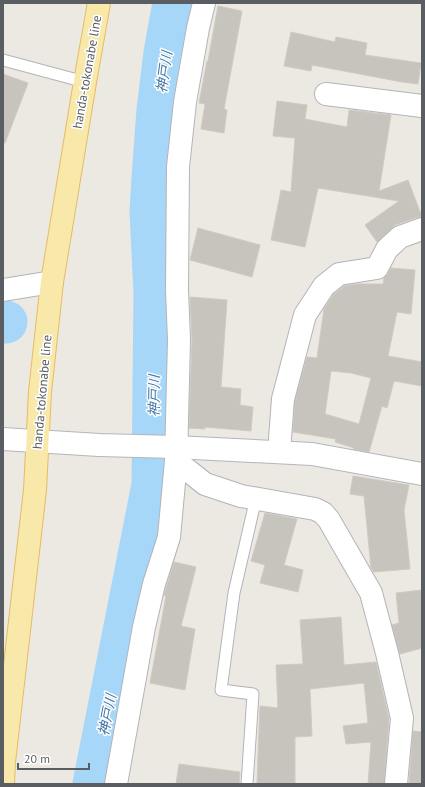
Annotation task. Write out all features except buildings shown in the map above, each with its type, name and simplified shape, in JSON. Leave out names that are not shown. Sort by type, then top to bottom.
[{"type":"main road","name":"handa-tokonabe line","points":[[3,784],[5,754],[35,490],[40,392],[52,282],[99,3]]},
{"type":"street","points":[[116,784],[144,627],[154,584],[169,537],[179,340],[177,290],[178,167],[184,102],[204,3]]},
{"type":"street","points":[[326,94],[422,106]]},
{"type":"street","points":[[279,452],[283,399],[305,315],[324,286],[339,274],[377,268],[387,249],[400,237],[422,228]]},
{"type":"street","points":[[3,290],[52,282]]},
{"type":"street","points":[[3,439],[38,442],[127,445],[173,451],[279,452],[312,454],[422,474]]},
{"type":"street","points":[[173,451],[205,484],[242,496],[315,509],[323,512],[329,520],[371,593],[387,653],[402,718],[396,784]]},
{"type":"lane","points":[[3,60],[85,82]]},
{"type":"lane","points":[[247,784],[253,694],[221,690],[234,592],[256,498]]},
{"type":"waterway","name":"神戸川","points":[[94,784],[153,485],[155,293],[151,212],[158,110],[165,53],[174,3]]}]
